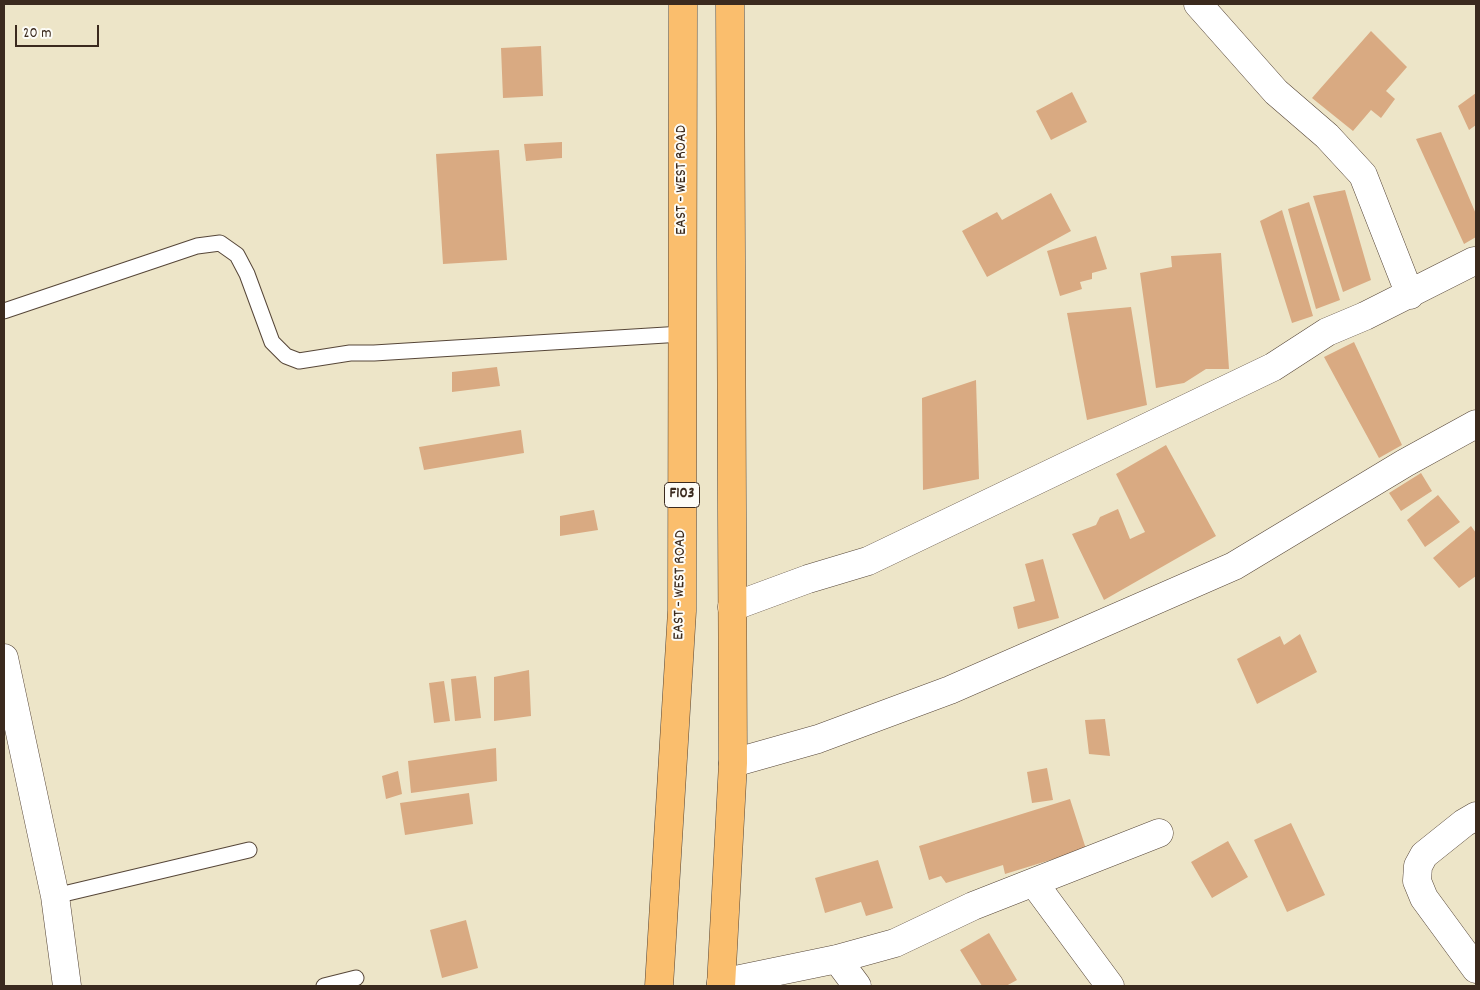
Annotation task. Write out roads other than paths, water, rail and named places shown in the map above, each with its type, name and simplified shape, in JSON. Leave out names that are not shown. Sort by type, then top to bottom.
[{"type":"main road","name":"EAST - WEST ROAD","points":[[659,986],[682,611],[684,4]]},
{"type":"main road","points":[[721,984],[732,763],[730,4]]},
{"type":"street","points":[[1198,4],[1276,92],[1327,136],[1363,175],[1410,295]]},
{"type":"street","points":[[732,607],[808,579],[868,561],[1273,367],[1327,332],[1410,295],[1474,260]]},
{"type":"street","points":[[732,763],[818,739],[950,690],[1234,566],[1406,463],[1476,424]]},
{"type":"street","points":[[4,658],[55,896],[67,986]]},
{"type":"street","points":[[1476,816],[1464,823],[1424,855],[1418,866],[1417,881],[1424,898],[1476,969]]},
{"type":"street","points":[[721,984],[837,959],[895,943],[973,906],[1159,833]]},
{"type":"street","points":[[1034,883],[1110,986]]},
{"type":"street","points":[[837,959],[857,986]]},
{"type":"street","points":[[1465,986],[1476,982]]},
{"type":"lane","points":[[4,311],[197,246],[220,243],[237,255],[244,267],[272,342],[286,356],[300,361],[350,353],[682,334]]},
{"type":"lane","points":[[55,896],[249,850]]},
{"type":"lane","points":[[324,986],[356,978]]}]
